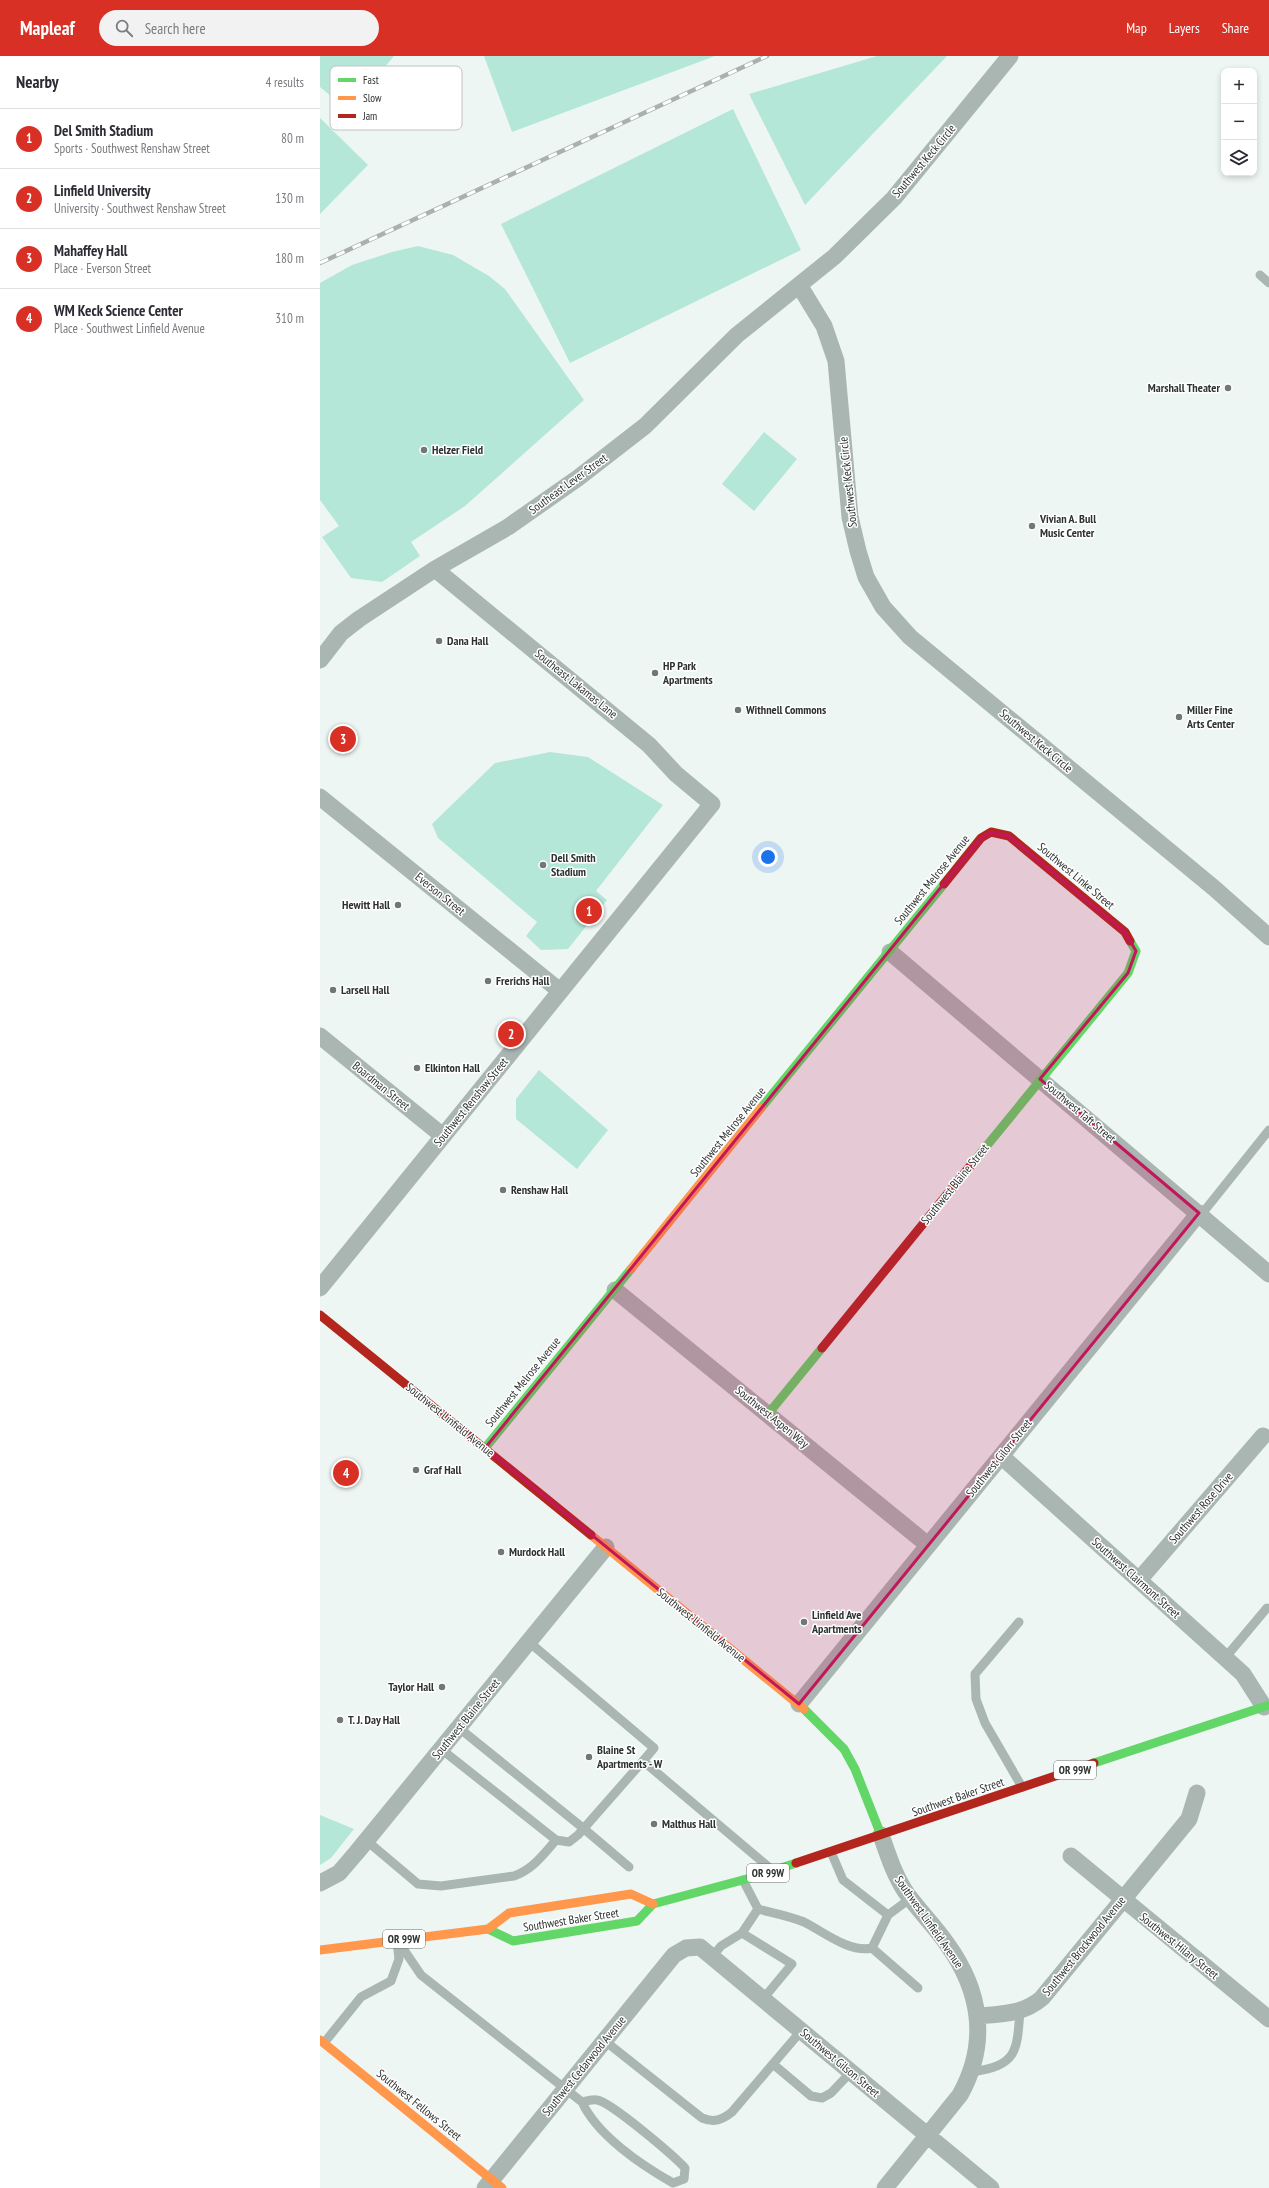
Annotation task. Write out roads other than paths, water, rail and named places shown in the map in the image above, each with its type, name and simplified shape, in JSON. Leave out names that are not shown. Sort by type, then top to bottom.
[{"type":"main road","name":"Southwest Linke Street","points":[[991,832],[1010,836],[1125,932],[1136,951]]},
{"type":"main road","name":"Southwest Melrose Avenue","points":[[485,1448],[890,952],[981,838],[991,832]]},
{"type":"main road","name":"Southwest Blaine Street","points":[[768,1414],[1128,973],[1136,951]]},
{"type":"main road","name":"Southwest Linfield Avenue","points":[[320,1316],[485,1448],[799,1704],[844,1749],[855,1768],[881,1835]]},
{"type":"main road","name":"Southwest Baker Street","points":[[653,1904],[631,1894],[509,1913],[488,1929],[512,1941],[576,1932],[637,1921],[653,1904],[773,1871],[1267,1706]]},
{"type":"main road","name":"OR 99W","points":[[320,1950],[488,1929]]},
{"type":"main road","name":"Southwest Fellows Street","points":[[322,2042],[493,2185]]},
{"type":"street","name":"Southwest Keck Circle","points":[[1010,56],[894,198],[834,257],[799,285],[824,326],[835,355],[850,517],[866,577],[883,607],[910,637],[1208,883],[1269,937]]},
{"type":"street","name":"Southeast Lever Street","points":[[320,660],[342,633],[359,619],[435,569],[508,527],[617,448],[665,408],[737,335],[799,285]]},
{"type":"street","name":"Southeast Lakamas Lane","points":[[435,569],[649,745],[676,774],[712,804]]},
{"type":"street","name":"Everson Street","points":[[320,797],[560,991]]},
{"type":"street","name":"Southwest Renshaw Street","points":[[320,1288],[712,804]]},
{"type":"street","name":"Southwest Taft Street","points":[[890,952],[1269,1274]]},
{"type":"street","name":"Boardman Street","points":[[320,1036],[443,1136]]},
{"type":"street","name":"Southwest Gilorr Street","points":[[799,1704],[1200,1214]]},
{"type":"street","name":"Southwest Aspen Way","points":[[615,1290],[928,1545]]},
{"type":"street","name":"Southwest Rose Drive","points":[[1139,1580],[1262,1436]]},
{"type":"street","name":"Southwest Clairmont Street","points":[[1001,1456],[1243,1674],[1267,1706]]},
{"type":"street","name":"Southwest Blaine Street","points":[[320,1883],[339,1873],[367,1841],[606,1547]]},
{"type":"street","name":"Southwest Brockwood Avenue","points":[[978,2016],[1020,2010],[1035,2004],[1042,1998],[1189,1819],[1197,1794]]},
{"type":"street","name":"Southwest Linfield Avenue","points":[[881,1835],[894,1871],[911,1898],[959,1961],[971,1988],[978,2016]]},
{"type":"street","name":"Southwest Hilary Street","points":[[1071,1856],[1269,2018]]},
{"type":"street","name":"Southwest Gilson Street","points":[[686,1948],[700,1947],[991,2188]]},
{"type":"street","name":"Southwest Cedarwood Avenue","points":[[493,2185],[566,2088],[674,1955],[686,1948]]},
{"type":"street","points":[[885,2188],[960,2095],[972,2072],[978,2042],[978,2016]]},
{"type":"lane","points":[[1260,275],[1269,283]]},
{"type":"lane","points":[[1200,1214],[1269,1130]]},
{"type":"lane","points":[[1225,1658],[1267,1608]]},
{"type":"lane","points":[[1019,1622],[975,1674],[976,1699],[985,1723],[1022,1788]]},
{"type":"lane","points":[[442,1749],[556,1840],[569,1842],[584,1828],[654,1748],[529,1642]]},
{"type":"lane","points":[[459,1728],[584,1828],[629,1868]]},
{"type":"lane","points":[[643,1761],[773,1871]]},
{"type":"lane","points":[[367,1841],[418,1884],[441,1886],[514,1876],[525,1872],[537,1863],[556,1840]]},
{"type":"lane","points":[[831,1852],[843,1880],[888,1915]]},
{"type":"lane","points":[[743,1880],[758,1909],[803,1922],[837,1940],[863,1950],[872,1948]]},
{"type":"lane","points":[[872,1948],[888,1915],[911,1898]]},
{"type":"lane","points":[[712,1957],[722,1946],[742,1933],[758,1909]]},
{"type":"lane","points":[[742,1933],[792,1964],[763,1999]]},
{"type":"lane","points":[[322,2042],[361,1997],[392,1981],[399,1959],[397,1940]]},
{"type":"lane","points":[[397,1940],[421,1975],[566,2088],[582,2102],[588,2115],[603,2131],[652,2171],[673,2182],[684,2179],[685,2168],[674,2156],[618,2112],[598,2100],[582,2102]]},
{"type":"lane","points":[[872,1948],[918,1988]]},
{"type":"lane","points":[[972,2072],[993,2069],[1006,2062],[1018,2040],[1020,2010]]},
{"type":"lane","points":[[605,2040],[702,2118],[711,2121],[723,2119],[732,2112],[801,2031]]},
{"type":"lane","points":[[773,2064],[811,2096],[822,2098],[831,2093],[851,2072]]},
{"type":"railway","points":[[320,263],[767,56]]},
{"type":"place","name":"Marshall Theater","points":[[1228,388]]},
{"type":"place","name":"Helzer Field","points":[[424,450]]},
{"type":"place","name":"Vivian A. Bull Music Center","points":[[1032,526]]},
{"type":"place","name":"Dana Hall","points":[[439,641]]},
{"type":"place","name":"HP Park Apartments","points":[[655,673]]},
{"type":"place","name":"Withnell Commons","points":[[738,710]]},
{"type":"place","name":"Miller Fine Arts Center","points":[[1179,717]]},
{"type":"place","name":"Mahaffey Hall","points":[[343,739]]},
{"type":"place","name":"Dell Smith Stadium","points":[[543,865]]},
{"type":"place","name":"Hewitt Hall","points":[[398,905]]},
{"type":"place","name":"Del Smith Stadium","points":[[589,911]]},
{"type":"place","name":"Frerichs Hall","points":[[488,981]]},
{"type":"place","name":"Larsell Hall","points":[[333,990]]},
{"type":"place","name":"Linfield University","points":[[511,1034]]},
{"type":"place","name":"Elkinton Hall","points":[[417,1068]]},
{"type":"place","name":"Renshaw Hall","points":[[503,1190]]},
{"type":"place","name":"Graf Hall","points":[[416,1470]]},
{"type":"place","name":"WM Keck Science Center","points":[[346,1473]]},
{"type":"place","name":"Murdock Hall","points":[[501,1552]]},
{"type":"place","name":"Linfield Ave Apartments","points":[[804,1622]]},
{"type":"place","name":"Taylor Hall","points":[[442,1687]]},
{"type":"place","name":"T. J. Day Hall","points":[[340,1720]]},
{"type":"place","name":"Blaine St Apartments - W","points":[[589,1757]]},
{"type":"place","name":"Malthus Hall","points":[[654,1824]]}]
